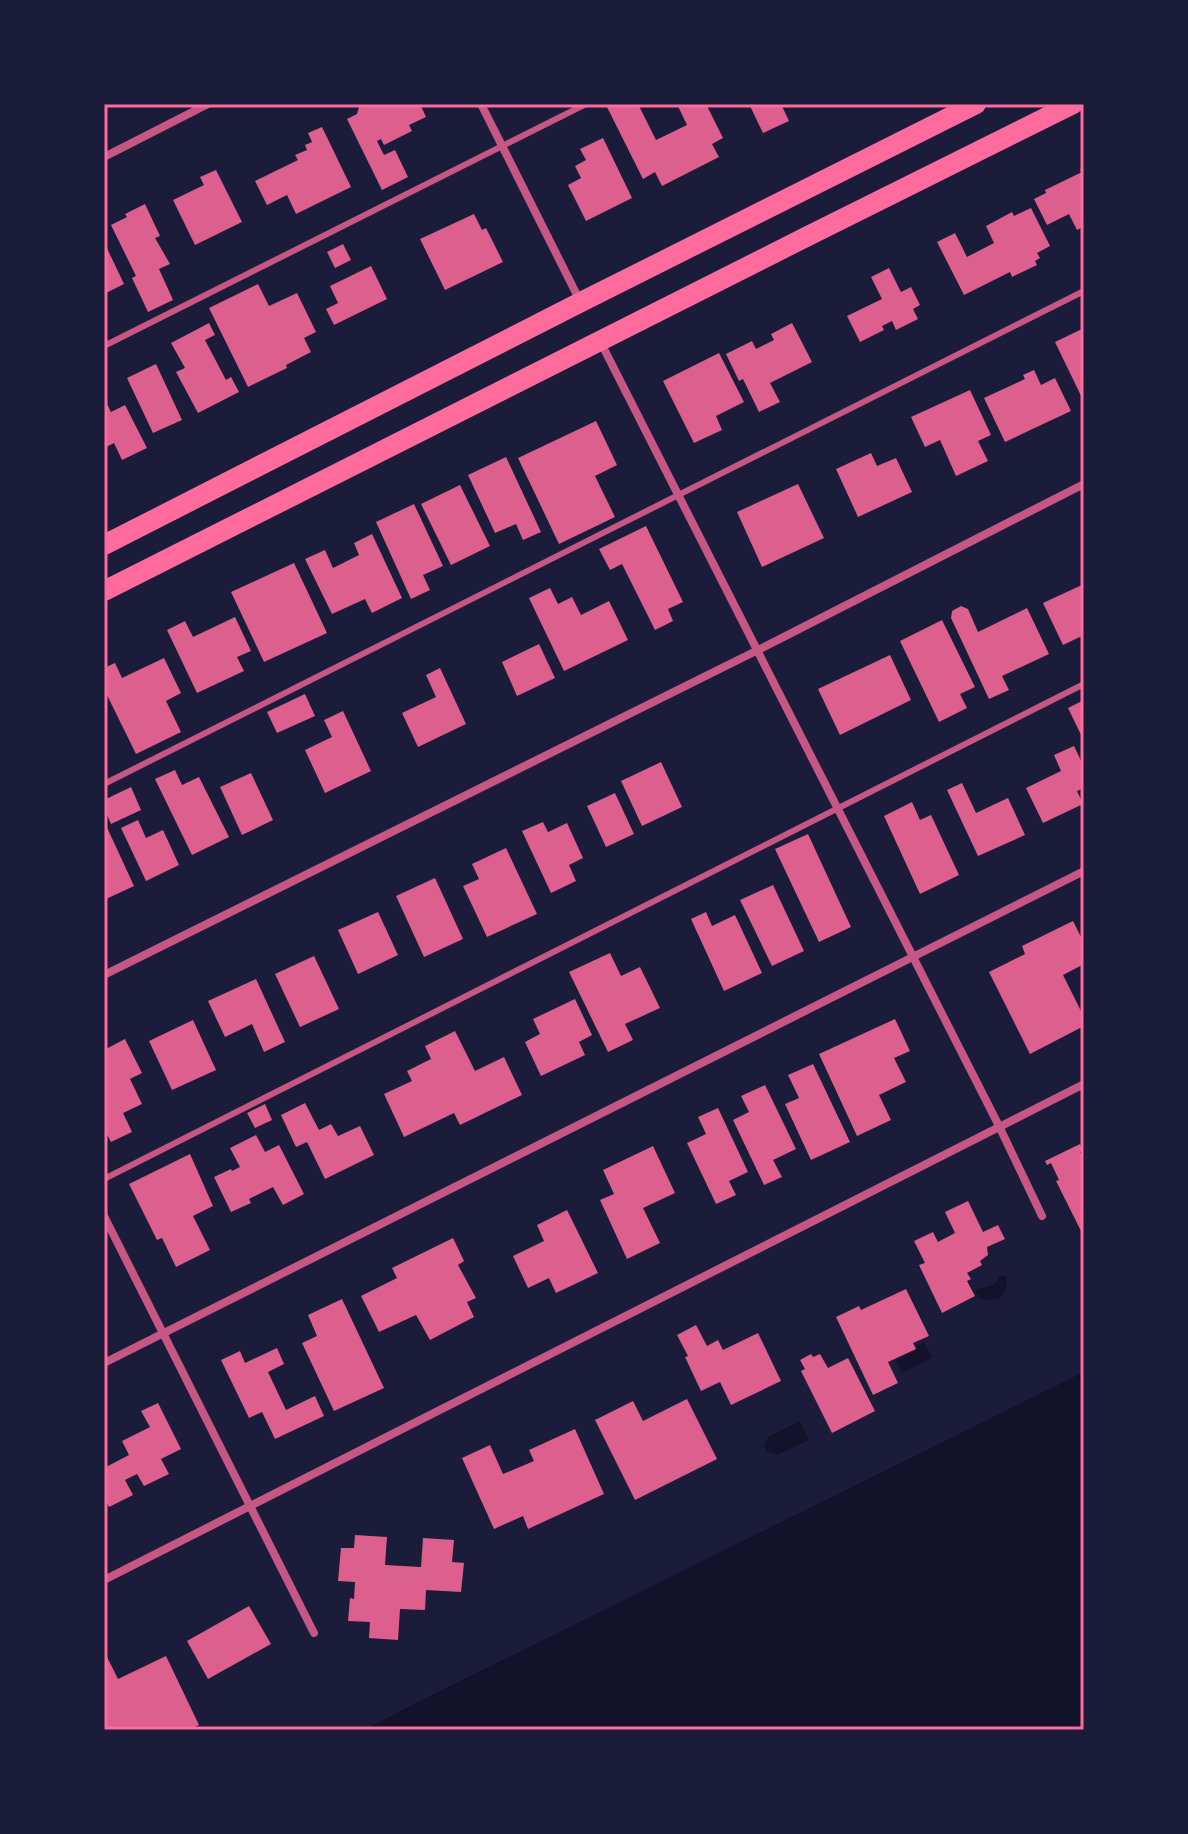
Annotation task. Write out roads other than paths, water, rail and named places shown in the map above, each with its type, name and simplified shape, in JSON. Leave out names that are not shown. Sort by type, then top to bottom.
[{"type":"main road","points":[[104,545],[976,104]]},
{"type":"main road","points":[[104,591],[1073,104]]},
{"type":"street","points":[[104,157],[208,104]]},
{"type":"street","points":[[481,104],[581,302]]},
{"type":"street","points":[[600,341],[1042,1216]]},
{"type":"street","points":[[104,975],[1084,484]]},
{"type":"street","points":[[104,1363],[1084,871]]},
{"type":"street","points":[[104,1580],[1084,1084]]},
{"type":"street","points":[[104,1216],[314,1633]]},
{"type":"lane","points":[[104,346],[586,104]]},
{"type":"lane","points":[[104,784],[1084,291]]},
{"type":"lane","points":[[104,1179],[1084,684]]}]
